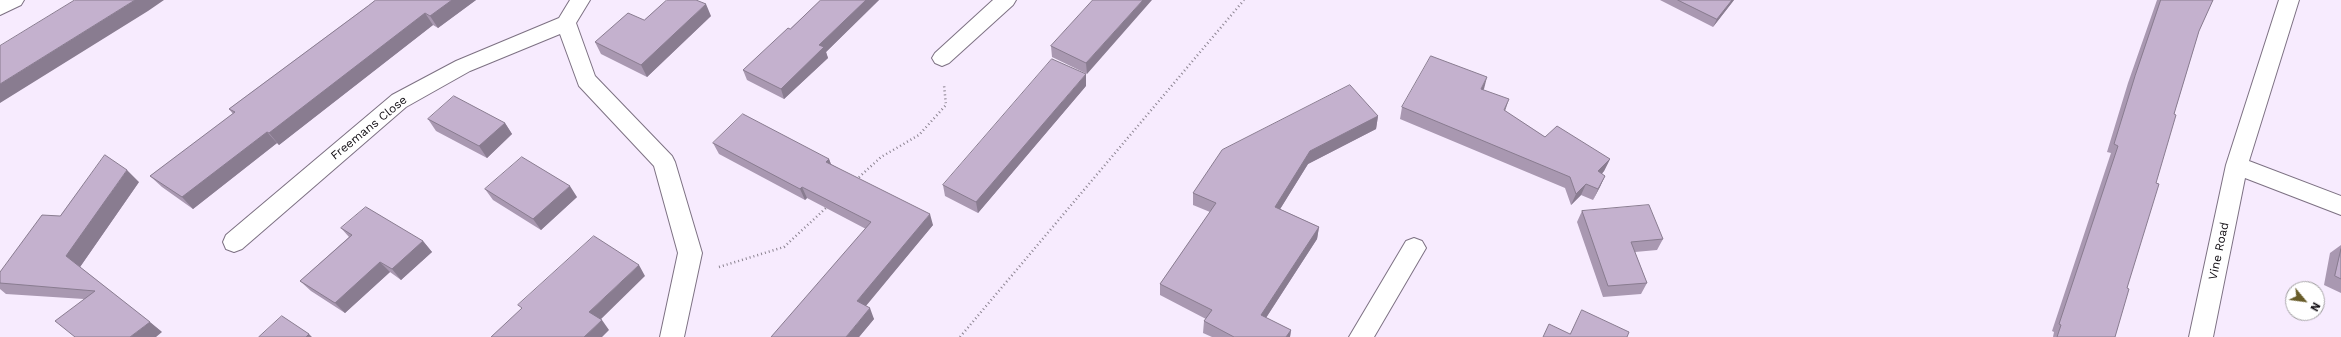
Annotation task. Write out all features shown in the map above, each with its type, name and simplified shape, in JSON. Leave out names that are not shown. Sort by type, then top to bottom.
[{"type":"street","points":[[0,8],[14,0]]},
{"type":"street","points":[[580,0],[566,23],[586,80],[664,162],[690,253],[672,337]]},
{"type":"street","points":[[942,58],[1006,0]]},
{"type":"street","name":"Vine Road","points":[[2201,337],[2237,165],[2289,0]]},
{"type":"street","name":"Freemans Close","points":[[234,242],[399,100],[463,66],[566,23]]},
{"type":"street","points":[[2237,165],[2341,206]]},
{"type":"street","points":[[1361,337],[1414,248]]},
{"type":"path","points":[[960,337],[1244,0]]},
{"type":"path","points":[[853,183],[881,156],[919,135],[946,105],[942,58]]},
{"type":"path","points":[[684,277],[784,247],[830,205]]},
{"type":"building","points":[[75,0],[135,0],[0,84],[0,46]]},
{"type":"building","points":[[376,0],[452,0],[430,16],[425,13],[269,133],[267,132],[182,197],[150,176],[235,112],[229,109]]},
{"type":"building","points":[[667,0],[696,0],[706,4],[641,65],[595,42],[628,13],[644,20]]},
{"type":"building","points":[[821,0],[866,0],[819,45],[824,47],[781,89],[743,70],[788,28],[790,29]]},
{"type":"building","points":[[1093,0],[1143,0],[1086,63],[1051,46]]},
{"type":"building","points":[[1678,0],[1732,0],[1717,19]]},
{"type":"building","points":[[2161,0],[2213,0],[2199,31],[2174,114],[2176,115],[2156,183],[2159,184],[2127,288],[2129,289],[2115,337],[2057,337],[2061,325],[2059,324],[2118,146],[2114,144]]},
{"type":"building","points":[[1431,56],[1487,77],[1481,89],[1509,99],[1504,110],[1545,137],[1557,126],[1610,159],[1598,171],[1605,176],[1598,189],[1586,184],[1576,194],[1570,177],[1402,107]]},
{"type":"building","points":[[1052,59],[1086,74],[976,202],[943,185]]},
{"type":"building","points":[[1350,85],[1378,116],[1310,151],[1275,207],[1319,227],[1261,315],[1291,330],[1286,337],[1234,337],[1204,321],[1212,310],[1160,284],[1216,203],[1193,193],[1222,150]]},
{"type":"building","points":[[454,96],[505,123],[479,146],[428,119]]},
{"type":"building","points":[[743,114],[829,159],[826,162],[930,214],[857,301],[870,308],[846,337],[771,337],[871,222],[802,187],[800,189],[713,143]]},
{"type":"building","points":[[105,155],[127,170],[66,256],[150,322],[130,337],[75,337],[55,321],[95,291],[0,283],[0,272],[42,215],[60,216]]},
{"type":"building","points":[[522,157],[570,186],[533,219],[485,189]]},
{"type":"building","points":[[1649,205],[1663,239],[1631,242],[1647,283],[1608,286],[1582,211]]},
{"type":"building","points":[[366,207],[423,241],[392,269],[380,262],[335,303],[300,281],[352,235],[341,228]]},
{"type":"building","points":[[594,236],[639,265],[589,312],[602,320],[584,337],[491,337],[522,308],[518,305]]},
{"type":"building","points":[[2341,249],[2341,279],[2335,276]]},
{"type":"building","points":[[1582,310],[1629,332],[1627,337],[1543,337],[1549,324],[1570,334]]},
{"type":"building","points":[[282,316],[309,334],[306,337],[259,337]]}]
